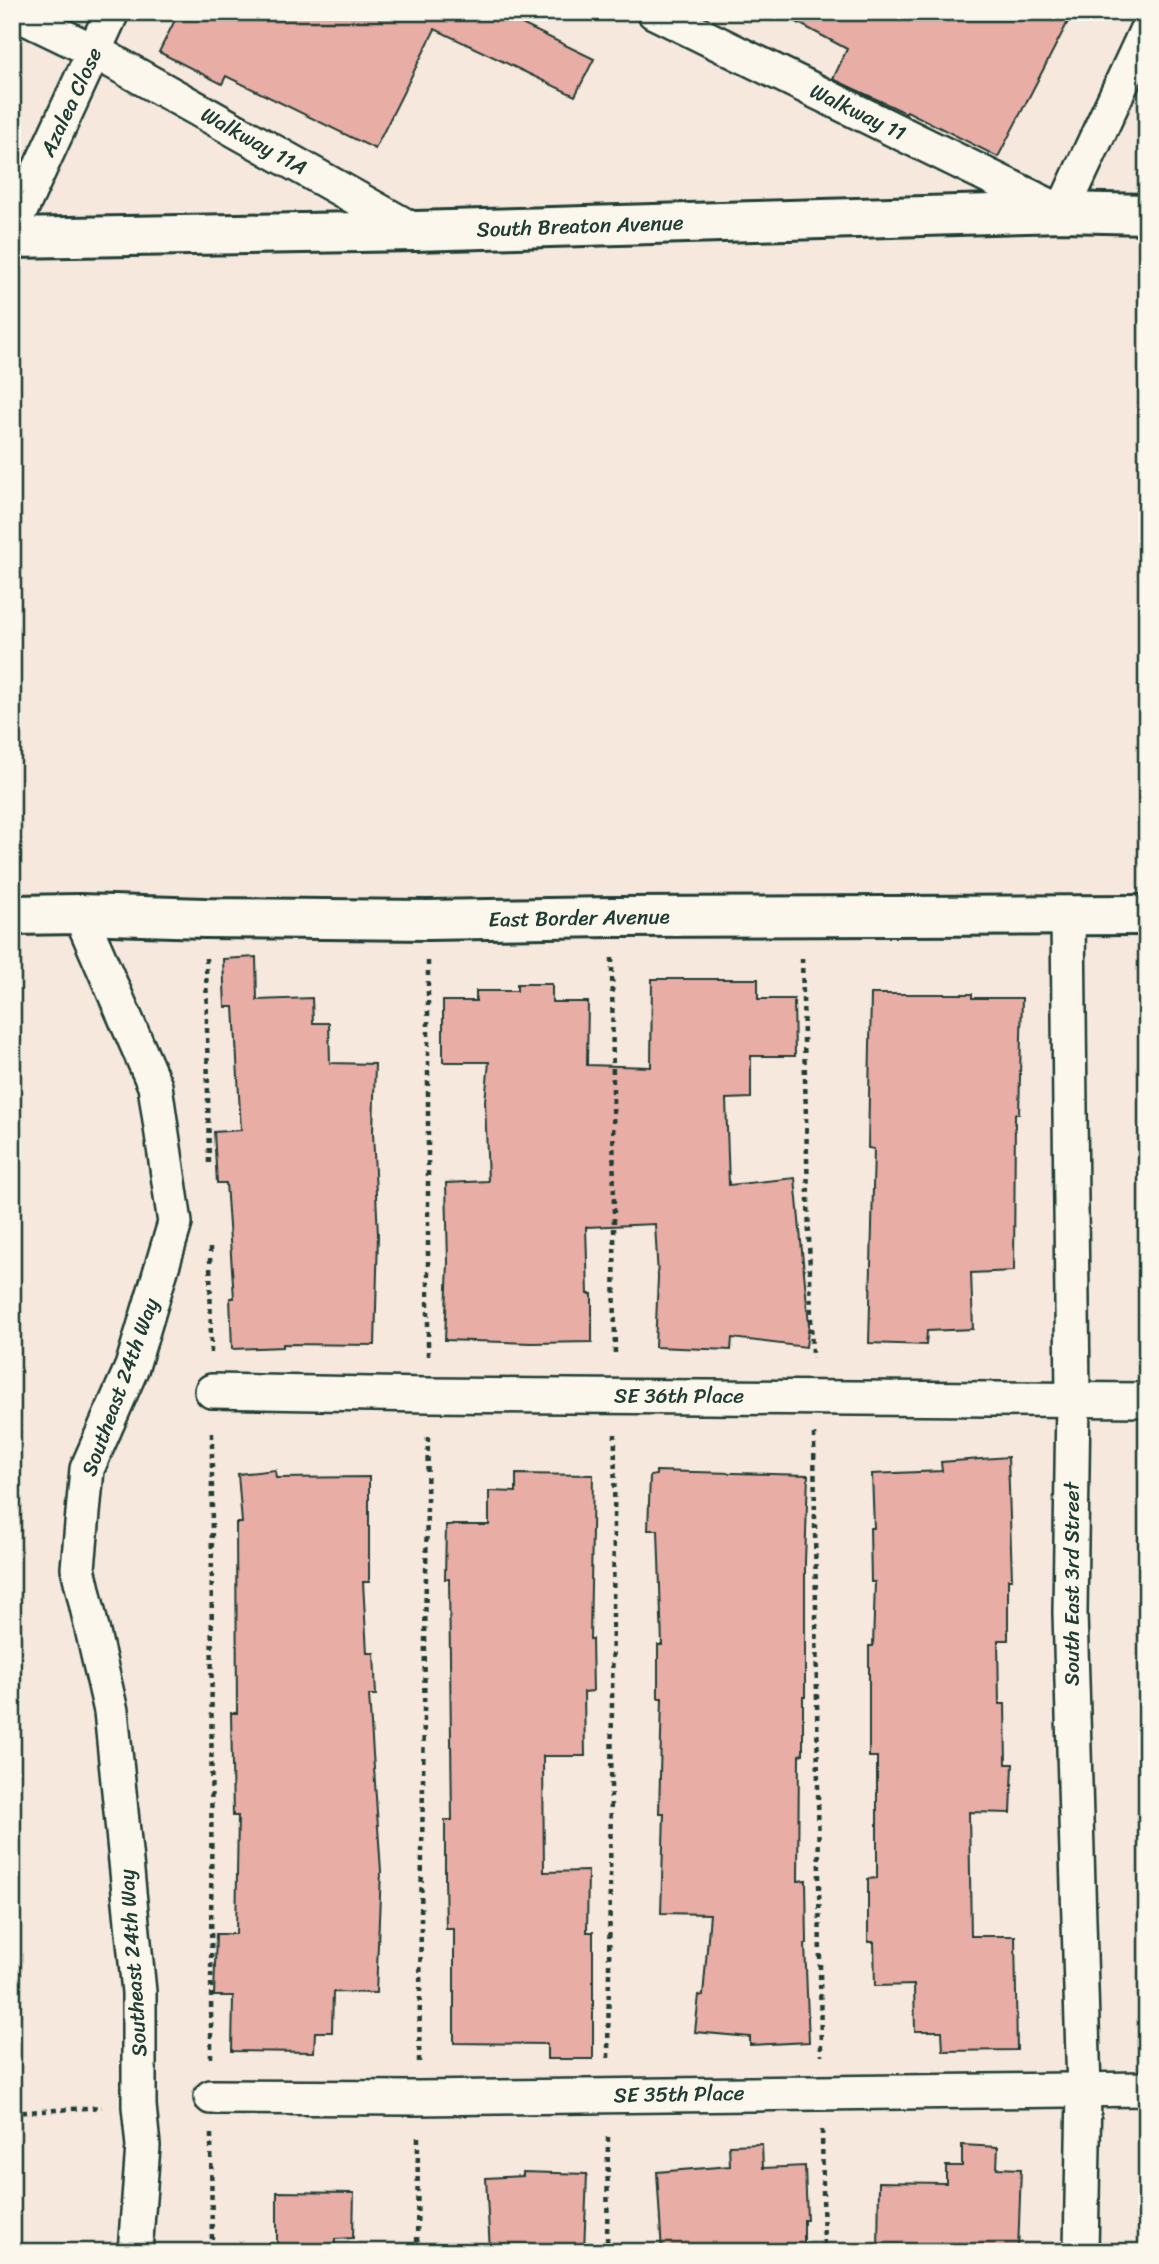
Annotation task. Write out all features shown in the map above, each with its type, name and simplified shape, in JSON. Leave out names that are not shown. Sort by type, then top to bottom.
[{"type":"street","name":"Walkway 11A","points":[[13,12],[94,51],[415,231]]},
{"type":"street","name":"Azalea Close","points":[[12,229],[112,12]]},
{"type":"street","name":"Walkway 11","points":[[654,12],[1062,212]]},
{"type":"street","points":[[1062,212],[1147,29]]},
{"type":"street","name":"South Breaton Avenue","points":[[12,238],[415,231],[1062,212],[1147,214]]},
{"type":"street","name":"Southeast 24th Way","points":[[80,914],[155,1086],[175,1223],[132,1367],[87,1469],[78,1568],[111,1711],[139,1992],[139,2106],[143,2146],[135,2252]]},
{"type":"street","name":"East Border Avenue","points":[[12,915],[428,920],[1147,915]]},
{"type":"street","name":"South East 3rd Street","points":[[1068,916],[1073,1399],[1070,1612],[1084,2091],[1081,2252]]},
{"type":"street","name":"SE 36th Place","points":[[212,1391],[1147,1400]]},
{"type":"street","name":"SE 35th Place","points":[[211,2097],[418,2098],[1147,2089]]},
{"type":"path","points":[[607,2252],[615,1395],[612,917]]},
{"type":"path","points":[[801,917],[813,1397],[824,2252]]},
{"type":"path","points":[[205,918],[209,1169]]},
{"type":"path","points":[[417,2252],[428,1395],[428,920]]},
{"type":"path","points":[[210,1238],[212,2252]]},
{"type":"building","points":[[179,12],[497,12],[594,59],[575,96],[435,29],[375,149],[226,76],[222,84],[159,52]]},
{"type":"building","points":[[778,12],[1073,12],[998,157],[907,111],[906,113],[833,79],[847,49]]},
{"type":"building","points":[[256,957],[257,1000],[312,998],[313,1023],[329,1023],[330,1063],[375,1064],[373,1132],[378,1235],[375,1345],[283,1344],[283,1347],[232,1349],[230,1298],[234,1298],[226,1183],[217,1183],[214,1132],[241,1130],[234,1007],[225,1007],[223,959]]},
{"type":"building","points":[[652,979],[758,979],[758,999],[794,999],[795,1056],[751,1056],[751,1098],[726,1099],[729,1185],[795,1178],[809,1325],[806,1347],[732,1338],[731,1350],[655,1347],[658,1277],[655,1224],[586,1227],[588,1294],[592,1294],[592,1342],[445,1340],[448,1262],[446,1183],[488,1181],[485,1101],[489,1062],[443,1062],[443,1001],[476,1001],[476,991],[517,991],[517,984],[552,984],[552,1002],[588,1002],[587,1065],[651,1067]]},
{"type":"building","points":[[871,994],[972,994],[972,998],[1022,998],[1019,1114],[1015,1114],[1014,1271],[971,1273],[973,1329],[927,1331],[926,1345],[869,1343],[874,1149],[868,1148]]},
{"type":"building","points":[[1008,1457],[1012,1579],[1008,1579],[1008,1640],[998,1640],[999,1704],[1005,1704],[1006,1764],[1013,1764],[1011,1813],[969,1812],[971,1936],[1015,1936],[1017,2050],[943,2051],[942,2031],[915,2031],[914,1985],[875,1986],[874,1942],[868,1942],[868,1879],[877,1878],[877,1757],[869,1757],[869,1646],[873,1646],[875,1582],[871,1582],[870,1528],[874,1528],[872,1474],[942,1471],[941,1462]]},
{"type":"building","points":[[275,1470],[276,1478],[369,1477],[369,1582],[363,1582],[367,1653],[374,1653],[376,1695],[369,1695],[381,1871],[376,1993],[333,1992],[332,2032],[315,2032],[314,2052],[232,2051],[233,1996],[214,1996],[216,1934],[236,1934],[238,1816],[233,1816],[231,1713],[237,1713],[236,1523],[242,1523],[238,1474]]},
{"type":"building","points":[[656,1471],[808,1475],[805,1697],[803,1754],[799,1755],[798,1881],[806,1880],[805,1944],[809,2042],[750,2045],[750,2037],[695,2032],[699,1995],[703,1996],[710,1914],[661,1913],[664,1813],[659,1813],[662,1698],[658,1698],[658,1645],[662,1645],[658,1530],[648,1530],[650,1476],[656,1475]]},
{"type":"building","points":[[516,1474],[593,1475],[590,1639],[593,1691],[584,1692],[585,1756],[543,1756],[544,1872],[588,1871],[587,1932],[593,1932],[593,2059],[547,2059],[547,2044],[454,2043],[454,1929],[446,1929],[445,1876],[445,1820],[452,1820],[446,1525],[489,1525],[489,1491],[516,1492]]},
{"type":"building","points":[[762,2144],[763,2168],[805,2166],[807,2220],[804,2220],[804,2252],[662,2252],[657,2172],[730,2166],[729,2145]]},
{"type":"building","points":[[962,2145],[998,2147],[997,2168],[1021,2169],[1018,2252],[878,2252],[879,2182],[946,2183],[946,2166],[962,2166]]},
{"type":"building","points":[[523,2172],[587,2174],[584,2252],[490,2252],[486,2178],[523,2176]]},
{"type":"building","points":[[277,2192],[354,2193],[353,2238],[335,2239],[335,2252],[277,2252]]}]
